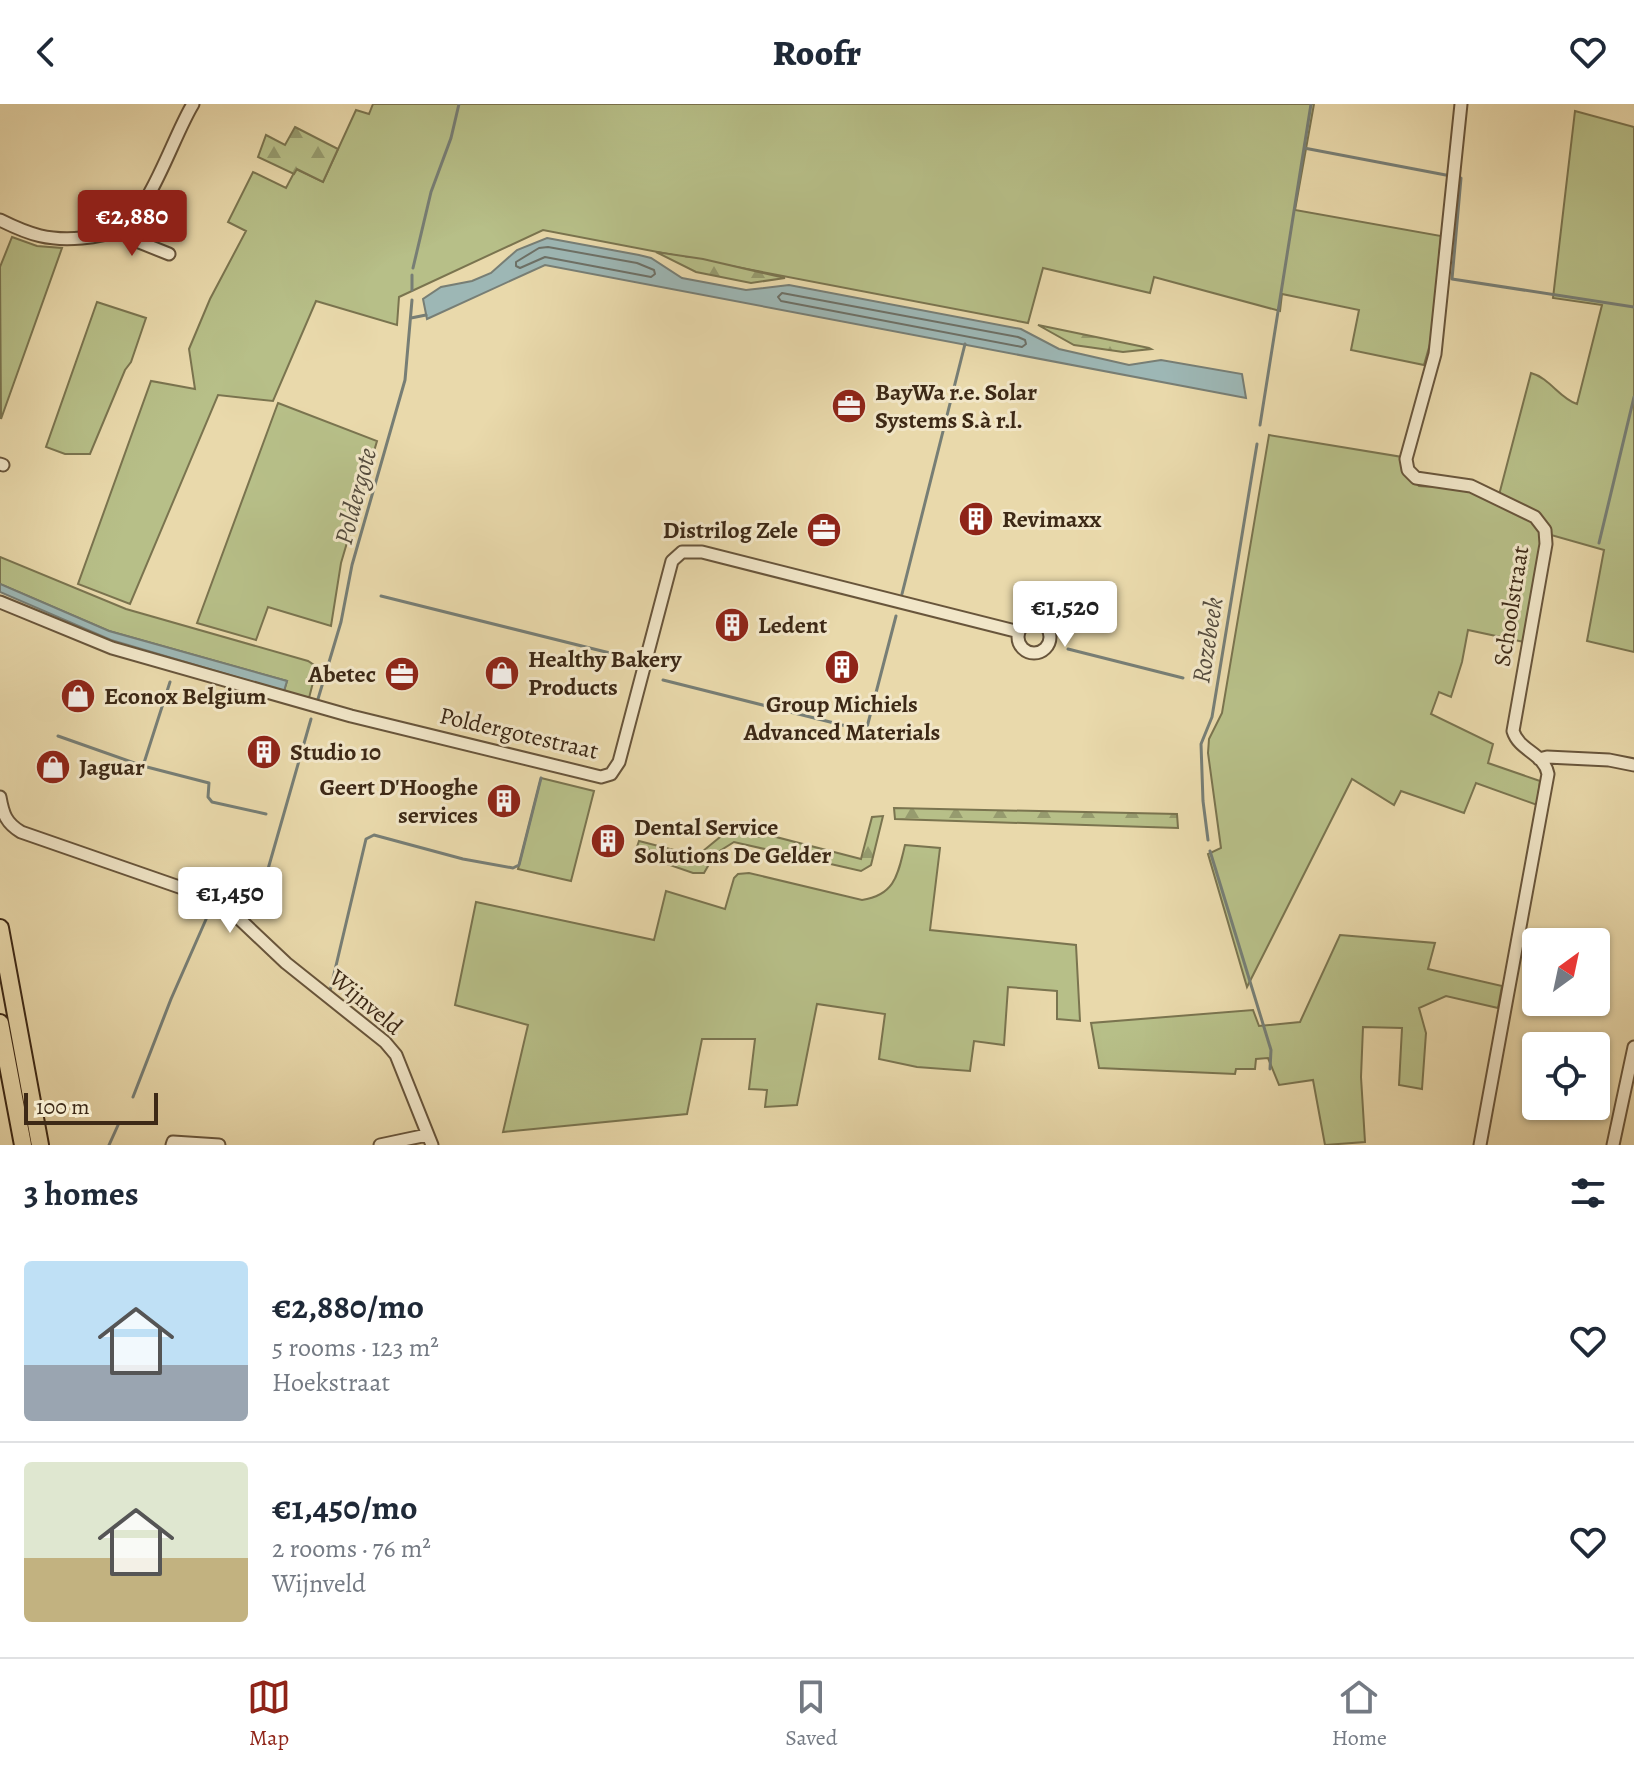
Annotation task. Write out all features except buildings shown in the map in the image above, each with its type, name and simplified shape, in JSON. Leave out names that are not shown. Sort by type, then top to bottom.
[{"type":"highway","points":[[0,928],[40,1145]]},
{"type":"highway","points":[[0,1023],[23,1145]]},
{"type":"street","points":[[0,220],[29,235],[47,238],[104,235],[121,229],[135,216],[150,193],[178,129],[193,104]]},
{"type":"street","name":"Schoolstraat","points":[[1461,104],[1435,354],[1406,459],[1408,470],[1416,478],[1471,486],[1535,517],[1545,530],[1546,544],[1513,731],[1515,739],[1539,759]]},
{"type":"street","points":[[121,229],[129,238],[169,254]]},
{"type":"street","name":"Poldergotestraat","points":[[0,602],[112,648],[351,716],[593,776],[611,774],[619,762],[672,561],[682,552],[702,552],[1019,632]]},
{"type":"street","points":[[1539,759],[1609,760],[1634,765]]},
{"type":"street","points":[[1480,1145],[1548,774],[1547,767],[1539,759]]},
{"type":"street","name":"Wijnveld","points":[[0,797],[5,818],[21,832],[208,897],[230,910],[286,963],[385,1042],[396,1055],[430,1140],[380,1145]]},
{"type":"street","points":[[1613,1145],[1634,1047]]},
{"type":"street","points":[[172,1144],[219,1145]]},
{"type":"green space","points":[[373,104],[1314,104],[1295,210],[1441,236],[1432,337],[1424,365],[1351,350],[1359,310],[1282,294],[1280,311],[1154,277],[1150,293],[1043,268],[1028,323],[543,230],[399,297],[397,325],[316,301],[273,401],[218,395],[130,604],[78,584],[151,381],[195,389],[189,349],[210,299],[246,231],[228,222],[253,172],[286,188],[296,169],[323,182],[356,110],[369,114]]},
{"type":"green space","points":[[1575,111],[1634,127],[1634,652],[1587,641],[1604,550],[1551,535],[1545,520],[1499,495],[1531,373],[1577,404],[1602,305],[1553,298]]},
{"type":"green space","points":[[295,127],[338,149],[323,182],[297,169],[294,174],[258,157],[266,135],[285,145]]},
{"type":"green space","points":[[12,237],[37,246],[62,248],[1,419],[0,267]]},
{"type":"green space","points":[[656,252],[703,259],[785,278],[751,283],[696,272]]},
{"type":"green space","points":[[97,302],[146,318],[131,362],[90,454],[65,454],[46,447]]},
{"type":"green space","points":[[1038,325],[1151,349],[1123,352],[1074,345]]},
{"type":"green space","points":[[278,403],[377,441],[341,563],[331,626],[268,607],[256,640],[197,623]]},
{"type":"green space","points":[[1269,435],[1402,457],[1406,474],[1419,486],[1452,487],[1471,492],[1508,507],[1537,526],[1541,542],[1524,642],[1468,630],[1451,697],[1439,692],[1431,714],[1493,744],[1488,763],[1540,781],[1537,805],[1476,783],[1464,813],[1401,791],[1394,805],[1352,779],[1247,987],[1208,854],[1221,848],[1208,753],[1209,739],[1222,713]]},
{"type":"green space","points":[[0,557],[126,609],[308,661],[317,667],[309,698],[284,691],[287,681],[109,631],[0,584]]},
{"type":"green space","points":[[541,778],[594,791],[571,881],[518,869]]},
{"type":"green space","points":[[894,808],[1177,814],[1178,828],[895,819]]},
{"type":"green space","points":[[883,816],[871,865],[861,871],[734,842],[715,854],[704,873],[693,873],[635,853],[639,841],[697,856],[725,833],[745,829],[861,859],[872,817]]},
{"type":"green space","points":[[905,845],[940,848],[930,930],[1076,945],[1080,1021],[1057,1019],[1057,991],[1008,987],[1004,1045],[974,1041],[970,1071],[917,1067],[879,1059],[885,1014],[817,1004],[797,1105],[765,1107],[767,1090],[749,1089],[755,1039],[702,1039],[687,1114],[503,1132],[528,1025],[455,1005],[476,902],[654,940],[666,891],[725,909],[734,878],[738,874],[749,873],[862,900],[889,888]]},
{"type":"green space","points":[[1340,935],[1435,943],[1428,969],[1502,986],[1498,1008],[1446,996],[1419,1008],[1426,1033],[1422,1089],[1399,1085],[1402,1028],[1363,1027],[1361,1077],[1365,1142],[1325,1145],[1313,1080],[1279,1085],[1268,1058],[1256,1059],[1255,1069],[1236,1069],[1235,1074],[1099,1068],[1091,1023],[1253,1010],[1259,1026],[1300,1022]]},
{"type":"water","points":[[547,238],[651,258],[682,278],[746,290],[789,285],[1021,329],[1059,349],[1129,365],[1161,360],[1242,374],[1246,398],[545,265],[427,319],[423,299],[441,287],[472,281],[491,273],[517,250]]},
{"type":"water","points":[[0,584],[109,631],[287,681],[284,691],[111,640],[0,592]]},
{"type":"waterway","name":"Poldergote","points":[[413,268],[431,192],[451,138],[459,104]]},
{"type":"waterway","name":"Rozebeek","points":[[1260,425],[1311,104]]},
{"type":"waterway","points":[[1304,148],[1451,176]]},
{"type":"waterway","points":[[1459,178],[1452,279],[1634,307]]},
{"type":"waterway","name":"Poldergote","points":[[412,275],[412,290]]},
{"type":"waterway","name":"Poldergote","points":[[318,699],[341,622],[352,565],[405,380],[412,300]]},
{"type":"waterway","points":[[411,318],[426,315]]},
{"type":"waterway","points":[[902,594],[965,344]]},
{"type":"waterway","points":[[1599,543],[1634,397]]},
{"type":"waterway","name":"Rozebeek","points":[[1208,840],[1201,744],[1212,717],[1257,444]]},
{"type":"waterway","points":[[381,596],[634,659]]},
{"type":"waterway","points":[[663,680],[866,731],[896,616]]},
{"type":"waterway","points":[[1068,649],[1183,678]]},
{"type":"waterway","points":[[143,766],[170,682]]},
{"type":"waterway","name":"Poldergote","points":[[240,905],[266,876],[311,719]]},
{"type":"waterway","points":[[58,736],[143,766],[209,783],[208,797],[212,802],[266,814]]},
{"type":"waterway","points":[[330,991],[366,839],[374,835],[463,859],[513,868],[519,865],[541,778]]},
{"type":"waterway","name":"Rozebeek","points":[[1210,851],[1271,1050],[1270,1069]]},
{"type":"waterway","name":"Poldergote","points":[[133,1097],[211,908]]},
{"type":"waterway","name":"Poldergote","points":[[109,1145],[119,1123]]},
{"type":"place","name":"BayWa r.e. Solar Systems S.à r.l.","points":[[849,406]]},
{"type":"place","name":"Revimaxx","points":[[976,519]]},
{"type":"place","name":"Distrilog Zele","points":[[824,530]]},
{"type":"place","name":"Ledent","points":[[732,625]]},
{"type":"place","name":"Group Michiels Advanced Materials","points":[[842,667]]},
{"type":"place","name":"Healthy Bakery Products","points":[[502,673]]},
{"type":"place","name":"Abetec","points":[[402,674]]},
{"type":"place","name":"Econox Belgium","points":[[78,696]]},
{"type":"place","name":"Studio 10","points":[[264,752]]},
{"type":"place","name":"Jaguar","points":[[53,767]]},
{"type":"place","name":"Geert D'Hooghe services","points":[[504,801]]},
{"type":"place","name":"Dental Service Solutions De Gelder","points":[[608,841]]}]
